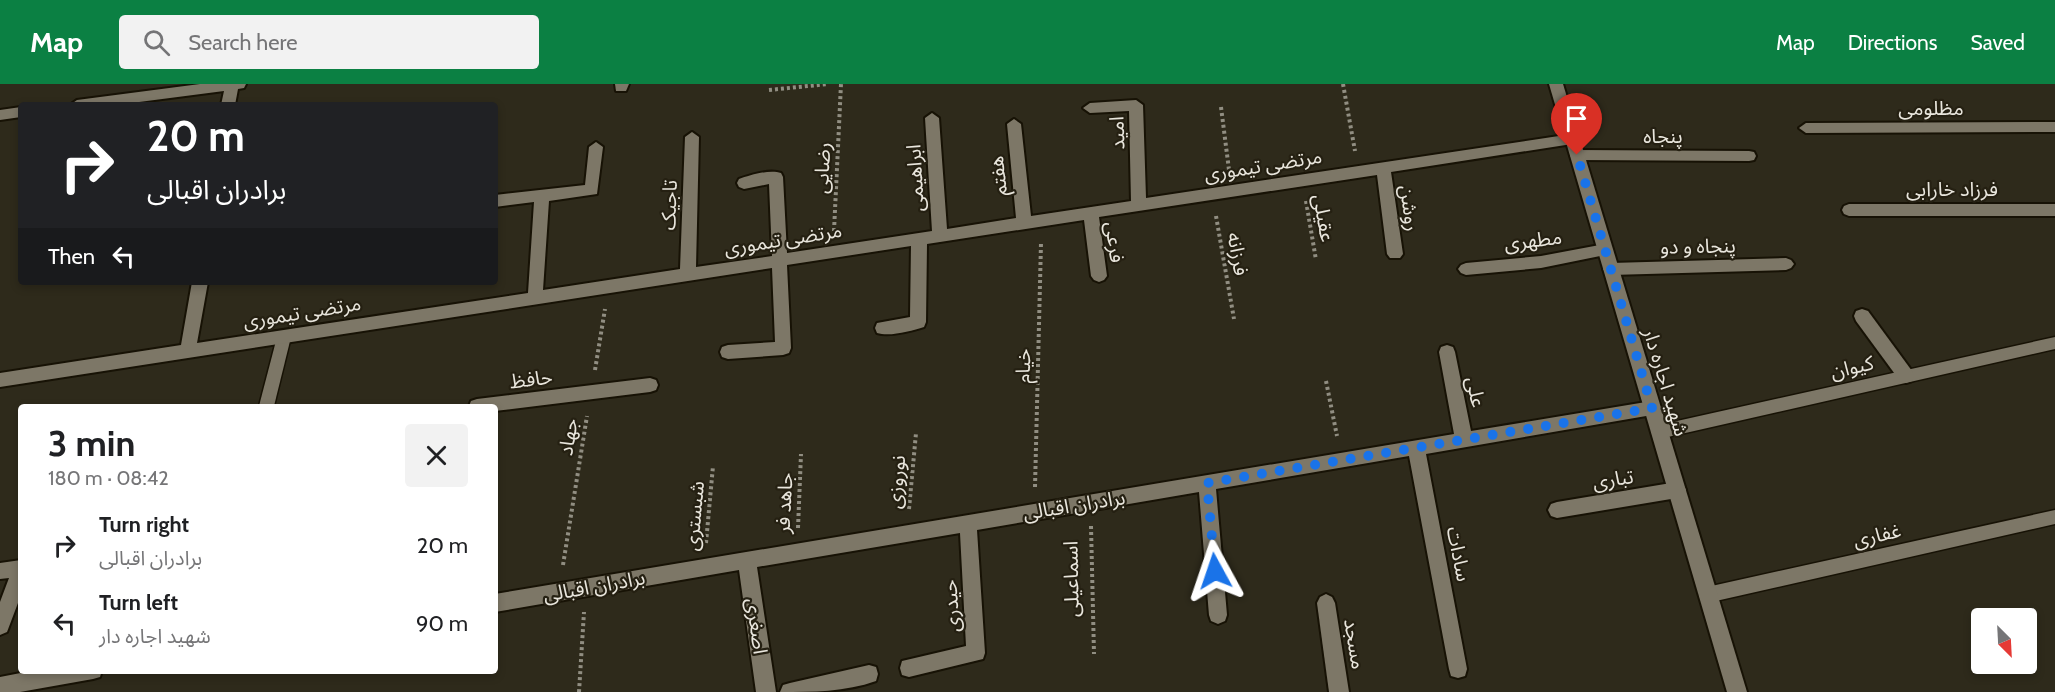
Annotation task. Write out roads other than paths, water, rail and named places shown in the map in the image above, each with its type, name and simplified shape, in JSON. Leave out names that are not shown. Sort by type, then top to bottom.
[{"type":"street","points":[[99,102],[234,84],[229,102]]},
{"type":"street","name":"شهید اجاره دار","points":[[1556,84],[1737,692]]},
{"type":"street","name":"امید","points":[[1090,108],[1136,105],[1139,206]]},
{"type":"street","points":[[0,115],[18,112]]},
{"type":"street","name":"ابراهیمی","points":[[932,118],[940,236]]},
{"type":"street","name":"هفتم","points":[[1014,124],[1024,223]]},
{"type":"street","name":"مظلومی","points":[[1806,128],[2055,127]]},
{"type":"street","name":"تاجیک","points":[[687,275],[692,137]]},
{"type":"street","points":[[498,201],[592,190],[596,147]]},
{"type":"street","name":"پنجاه","points":[[1574,147],[1749,156]]},
{"type":"street","name":"مرتضی تیموری","points":[[0,380],[1383,168],[1574,147]]},
{"type":"street","name":"روشن","points":[[1383,168],[1395,254]]},
{"type":"street","points":[[728,352],[783,348],[776,177],[744,183]]},
{"type":"street","points":[[535,298],[542,196]]},
{"type":"street","name":"فرزاد خارابی","points":[[1849,210],[2055,210]]},
{"type":"street","name":"فرعی","points":[[1090,213],[1099,276]]},
{"type":"street","points":[[883,328],[918,322],[919,240]]},
{"type":"street","name":"مطهری","points":[[1466,269],[1541,262],[1605,250]]},
{"type":"street","name":"پنجاه و دو","points":[[1611,269],[1786,264]]},
{"type":"street","points":[[188,351],[199,285]]},
{"type":"street","points":[[1862,316],[1906,376]]},
{"type":"street","name":"علی","points":[[1447,352],[1464,440]]},
{"type":"street","name":"حافظ","points":[[493,404],[650,385]]},
{"type":"street","name":"برادران اقبالی","points":[[498,602],[1652,408]]},
{"type":"street","name":"سادات","points":[[1416,448],[1458,669]]},
{"type":"street","points":[[1207,483],[1218,615]]},
{"type":"street","name":"تباری","points":[[1557,510],[1677,490]]},
{"type":"street","name":"حیدری","points":[[909,668],[976,653],[968,523]]},
{"type":"street","name":"اصغری","points":[[747,561],[766,692]]},
{"type":"street","points":[[0,571],[18,570]]},
{"type":"street","points":[[0,627],[18,578]]},
{"type":"street","name":"مسجد","points":[[1326,603],[1339,692]]},
{"type":"street","points":[[0,686],[70,674]]},
{"type":"street","points":[[790,692],[870,674]]},
{"type":"lane","points":[[267,404],[284,337]]},
{"type":"lane","name":"کیوان","points":[[1659,432],[2055,343]]},
{"type":"lane","name":"غفاری","points":[[1707,595],[2055,517]]}]
